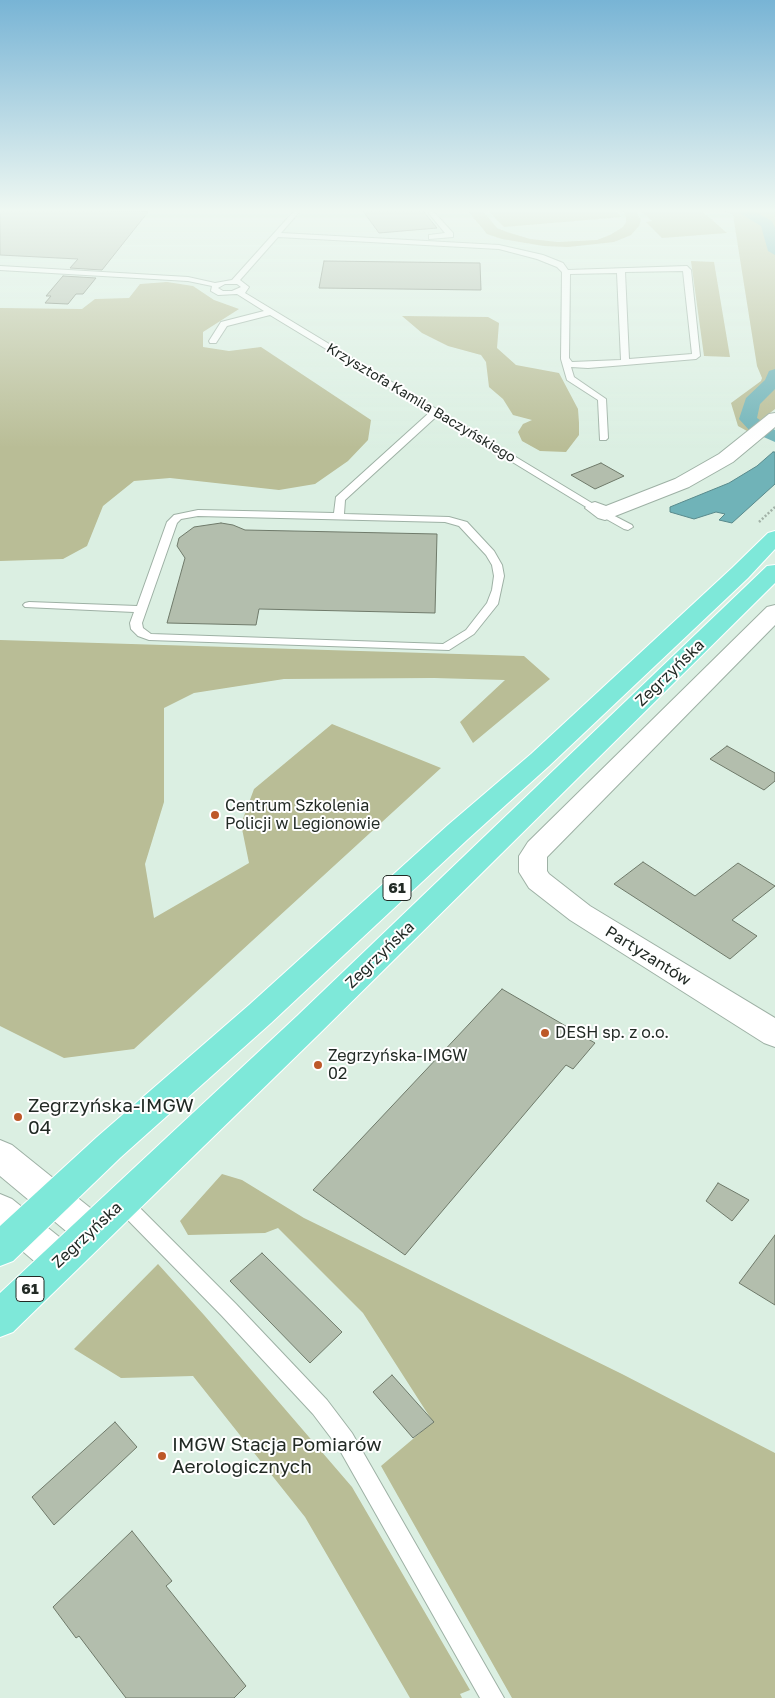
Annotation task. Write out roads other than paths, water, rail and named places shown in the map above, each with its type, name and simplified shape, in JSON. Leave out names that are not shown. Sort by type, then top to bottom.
[{"type":"main road","name":"61","points":[[766,596],[775,537]]},
{"type":"main road","name":"Zegrzyńska","points":[[7,1229],[53,1200],[109,1147],[260,1014],[458,832],[540,760],[766,596]]},
{"type":"main road","name":"Zegrzyńska","points":[[0,1319],[91,1230],[308,1025],[766,596]]},
{"type":"street","points":[[600,511],[682,483],[726,458],[774,419]]},
{"type":"street","name":"Zegrzyńska","points":[[533,866],[534,856],[538,849],[766,596]]},
{"type":"street","name":"Partyzantów","points":[[533,866],[533,872],[539,880],[580,913],[775,1034]]},
{"type":"street","points":[[0,1155],[91,1230]]},
{"type":"street","points":[[7,1229],[60,1260]]},
{"type":"lane","points":[[216,290],[221,293],[242,290]]},
{"type":"lane","points":[[566,290],[565,359],[570,378],[602,399],[603,438]]},
{"type":"lane","points":[[622,290],[625,362]]},
{"type":"lane","points":[[565,359],[570,364],[578,366],[696,356],[688,290]]},
{"type":"lane","name":"Krzysztofa Kamila Baczyńskiego","points":[[238,292],[600,511]]},
{"type":"lane","points":[[213,341],[224,324],[270,312]]},
{"type":"lane","points":[[339,516],[340,499],[436,412]]},
{"type":"lane","points":[[600,511],[628,527]]},
{"type":"lane","points":[[198,513],[339,516],[445,518],[463,524],[490,553],[497,565],[499,576],[492,604],[470,632],[445,648],[149,637],[137,629],[136,623],[172,522],[178,517],[198,513]]},
{"type":"lane","points":[[29,605],[141,609]]},
{"type":"lane","points":[[121,1202],[255,1337],[320,1407],[345,1440],[494,1698]]},
{"type":"water","points":[[775,452],[775,484],[732,523],[719,520],[725,514],[716,512],[694,519],[670,512],[670,507],[729,483],[757,466]]},
{"type":"waterway","points":[[775,374],[773,382],[752,402],[748,419],[756,427],[775,437]]},
{"type":"place","name":"Centrum Szkolenia Policji w Legionowie","points":[[215,815]]},
{"type":"place","name":"DESH sp. z o.o.","points":[[545,1033]]},
{"type":"place","name":"Zegrzyńska-IMGW 02","points":[[318,1065]]},
{"type":"place","name":"Zegrzyńska-IMGW 04","points":[[18,1117]]},
{"type":"place","name":"IMGW Stacja Pomiarów Aerologicznych","points":[[162,1456]]}]
